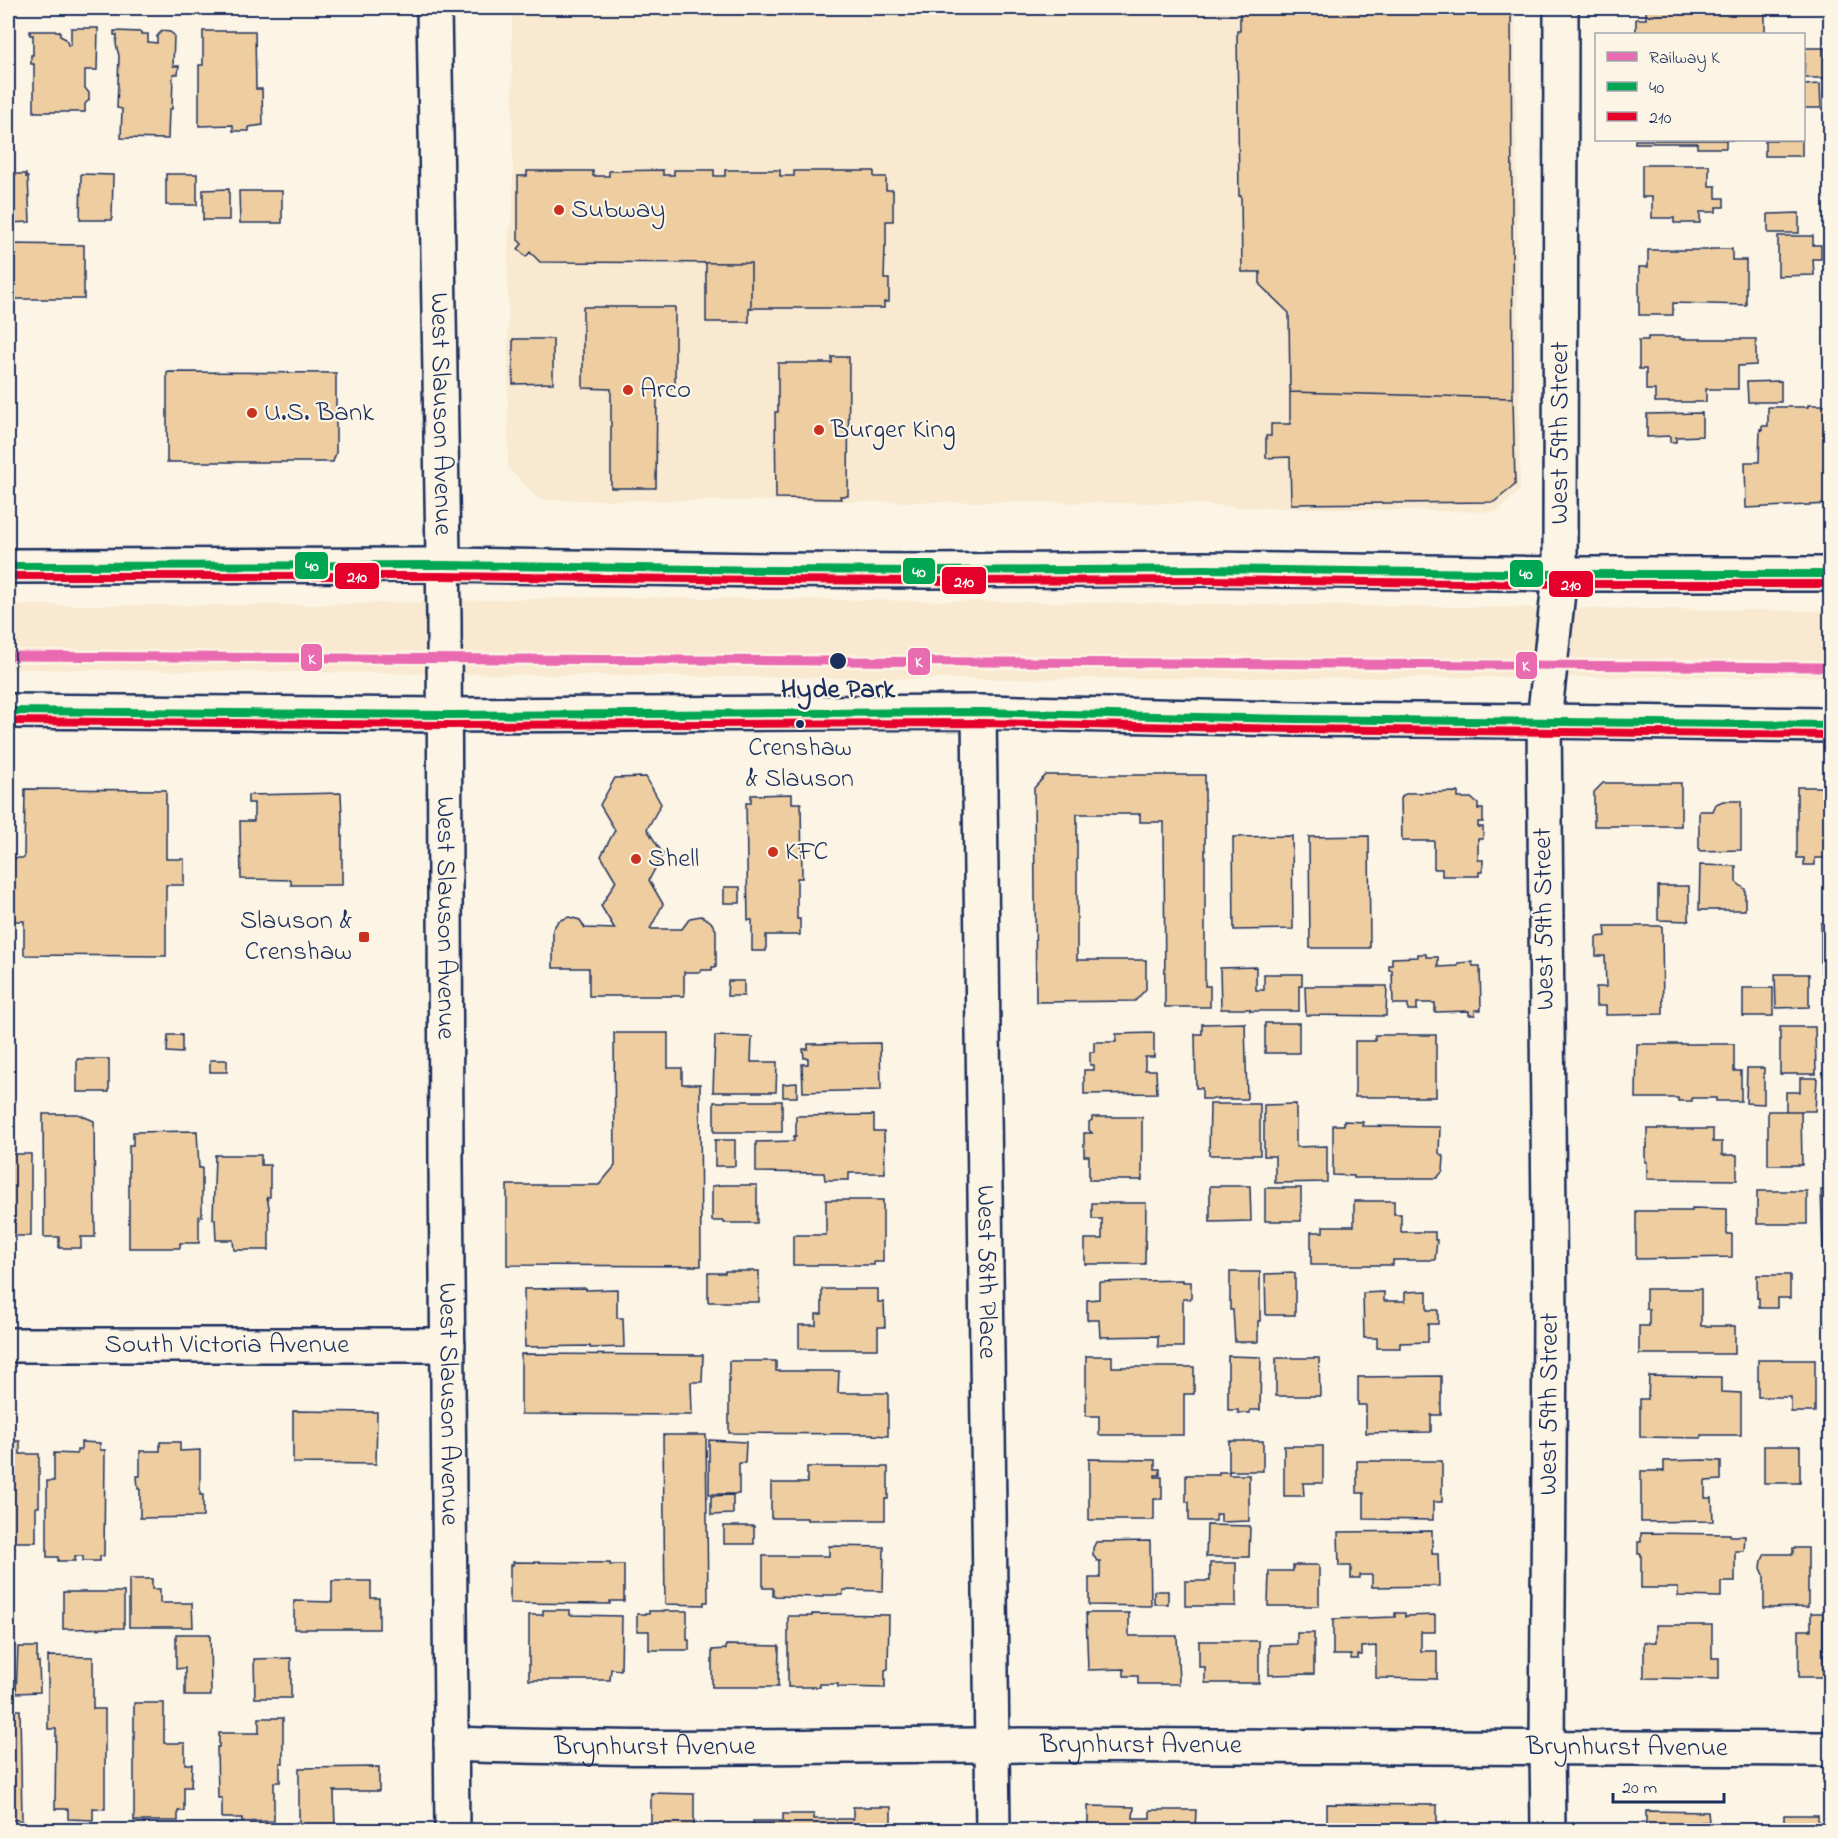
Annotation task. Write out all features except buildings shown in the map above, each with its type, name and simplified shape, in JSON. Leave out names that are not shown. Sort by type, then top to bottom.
[{"type":"main road","name":"West Slauson Avenue","points":[[434,8],[444,565],[445,1048],[452,1830]]},
{"type":"main road","name":"West 59th Street","points":[[1548,1830],[1550,1317],[1544,720],[1560,574],[1561,8]]},
{"type":"main road","points":[[8,566],[444,565],[769,570],[1205,569],[1560,574],[1830,574]]},
{"type":"main road","points":[[8,711],[444,715],[979,712],[1295,719],[1830,725]]},
{"type":"main road","name":"West 58th Place","points":[[979,712],[993,1830]]},
{"type":"main road","name":"South Victoria Avenue","points":[[8,1345],[448,1345]]},
{"type":"main road","name":"Brynhurst Avenue","points":[[451,1744],[579,1747],[993,1745],[1830,1749]]},
{"type":"shaded area","points":[[512,8],[1515,8],[1520,490],[1497,512],[1238,507],[1182,503],[540,500],[508,468],[508,242],[513,207]]},
{"type":"shaded area","points":[[594,597],[1830,611],[1830,676],[942,679],[8,669],[8,605],[307,605]]},
{"type":"rail line","name":"K","points":[[8,656],[1830,667]]},
{"type":"transit line","name":"40","points":[[8,566],[444,565],[769,570],[1205,569],[1560,574],[1830,574]]},
{"type":"transit line","name":"210","points":[[8,576],[444,576],[929,581],[1205,580],[1830,584]]},
{"type":"transit line","name":"40","points":[[8,711],[444,715],[979,712],[1295,719],[1830,725]]},
{"type":"transit line","name":"210","points":[[8,721],[444,725],[979,723],[1830,735]]},
{"type":"place","name":"Subway","points":[[559,210]]},
{"type":"place","name":"Arco","points":[[628,390]]},
{"type":"place","name":"U.S. Bank","points":[[252,413]]},
{"type":"place","name":"Burger King","points":[[819,430]]},
{"type":"place","name":"Hyde Park","points":[[838,661]]},
{"type":"place","name":"Crenshaw & Slauson","points":[[800,724]]},
{"type":"place","name":"KFC","points":[[773,852]]},
{"type":"place","name":"Shell","points":[[636,859]]},
{"type":"place","name":"Slauson & Crenshaw","points":[[364,937]]}]
